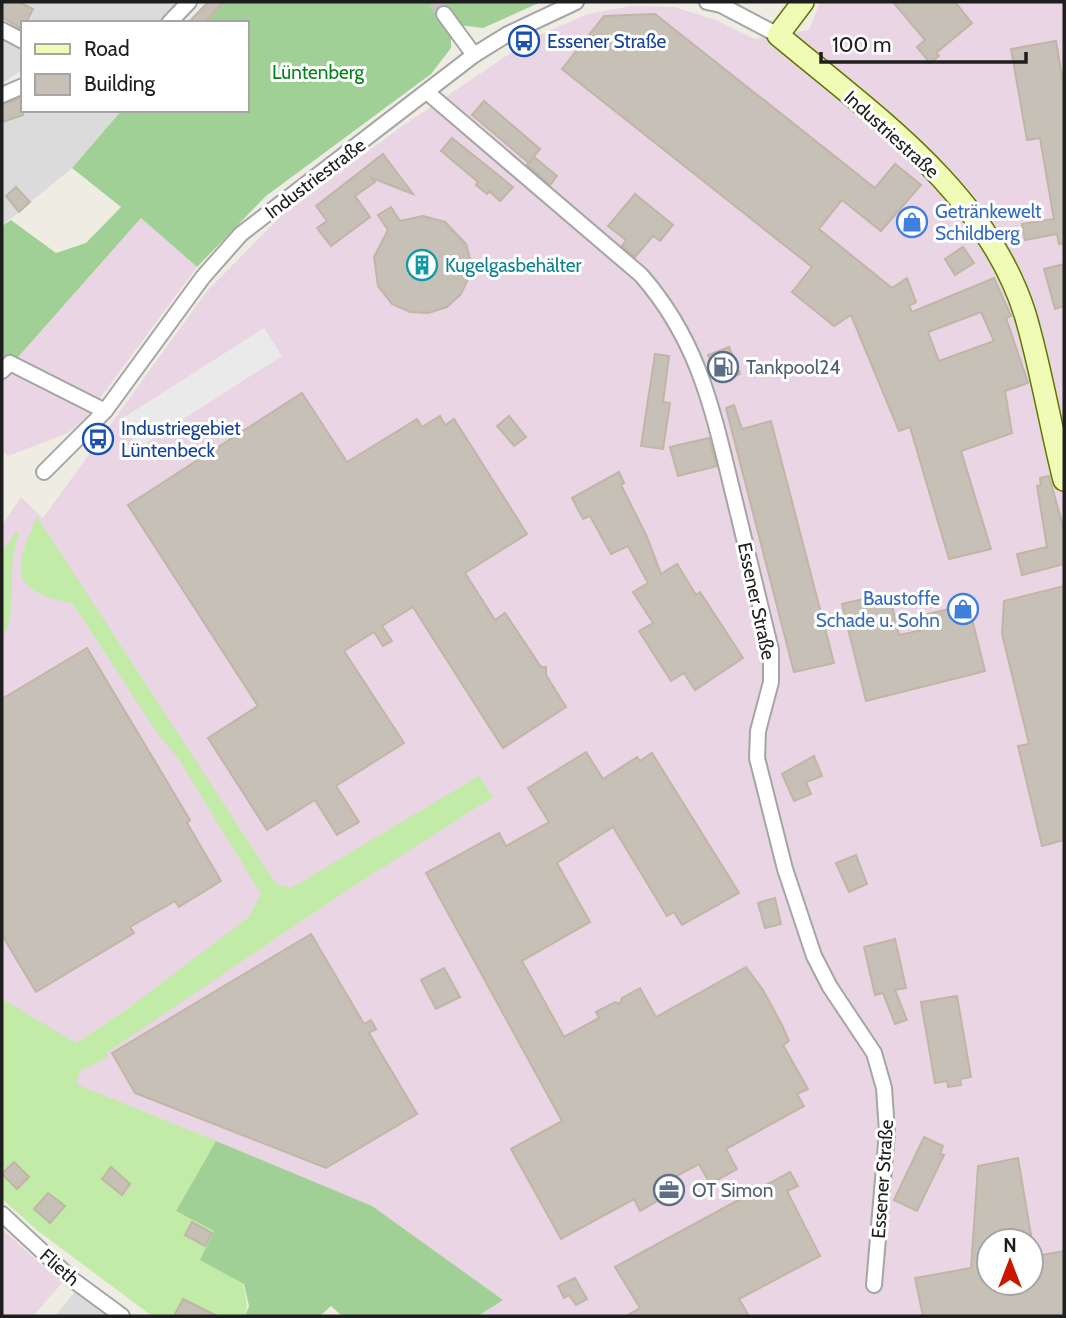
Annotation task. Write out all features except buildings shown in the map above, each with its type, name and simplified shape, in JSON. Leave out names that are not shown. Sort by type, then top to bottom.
[{"type":"street","points":[[171,21],[189,2]]},
{"type":"street","name":"Industriestraße","points":[[44,472],[105,411],[203,277],[241,234],[428,93],[474,55],[508,34],[576,2]]},
{"type":"street","name":"Industriestraße","points":[[707,2],[722,5],[778,35],[930,166],[991,243],[1011,279],[1025,314],[1064,480]]},
{"type":"street","points":[[778,35],[803,2]]},
{"type":"street","points":[[444,14],[474,55]]},
{"type":"street","points":[[2,30],[21,40]]},
{"type":"street","points":[[2,95],[21,87]]},
{"type":"street","name":"Essener Straße","points":[[428,93],[641,275],[664,301],[690,344],[708,389],[771,650],[771,682],[758,731],[757,758],[785,869],[814,956],[830,987],[862,1031],[874,1054],[884,1088],[887,1132],[874,1285]]},
{"type":"street","points":[[2,371],[10,363],[105,411]]},
{"type":"street","name":"Flieth","points":[[2,1214],[73,1280],[122,1316]]},
{"type":"shaded area","points":[[2,2],[177,2],[159,21],[21,21],[21,33],[2,23]]},
{"type":"shaded area","points":[[820,2],[1064,2],[1064,1316],[478,1316],[502,1300],[217,1141],[199,1166],[2,1068],[2,525],[21,497],[43,518],[207,291],[282,215],[401,127],[533,38],[588,14],[631,6],[674,7],[716,20],[755,39],[809,30]]},
{"type":"shaded area","points":[[2,38],[21,49],[21,70],[2,84]]},
{"type":"shaded area","points":[[21,88],[21,112],[120,112],[72,168],[2,226],[2,98]]},
{"type":"shaded area","points":[[141,218],[197,267],[86,417],[68,433],[8,456],[2,450],[2,383],[19,356]]},
{"type":"shaded area","points":[[264,328],[282,356],[138,448],[120,420]]},
{"type":"shaded area","points":[[2,1229],[62,1283],[33,1316],[2,1316]]},
{"type":"shaded area","points":[[75,1292],[110,1316],[55,1316]]},
{"type":"green space","name":"Lüntenberg","points":[[225,2],[541,2],[483,28],[459,25],[451,32],[451,48],[431,74],[266,196],[197,267],[141,218],[19,356],[2,383],[2,226],[11,220],[56,253],[86,243],[121,207],[72,168],[120,112],[248,112],[248,21],[207,21]]},
{"type":"green space","points":[[37,517],[276,884],[291,888],[479,776],[493,797],[352,887],[106,1053],[108,1057],[80,1071],[76,1084],[216,1141],[176,1211],[207,1226],[221,1239],[239,1272],[246,1297],[245,1316],[152,1316],[38,1231],[2,1199],[2,999],[76,1043],[126,1010],[249,917],[261,894],[180,761],[156,731],[73,604],[37,592],[22,576],[23,552]]},
{"type":"green space","points":[[16,532],[19,534],[13,558],[10,618],[7,630],[2,633],[2,552]]},
{"type":"green space","points":[[216,1141],[372,1206],[503,1300],[478,1316],[342,1316],[331,1306],[320,1316],[245,1316],[249,1306],[244,1284],[200,1260],[214,1231],[176,1211]]},
{"type":"tunnel","points":[[434,2],[444,14]]},
{"type":"place","name":"Essener Straße","points":[[524,41]]},
{"type":"place","name":"Getränkewelt Schildberg","points":[[912,222]]},
{"type":"place","name":"Kugelgasbehälter","points":[[422,265]]},
{"type":"place","name":"Tankpool24","points":[[723,367]]},
{"type":"place","name":"Industriegebiet Lüntenbeck","points":[[98,439]]},
{"type":"place","name":"Baustoffe Schade u. Sohn","points":[[963,609]]},
{"type":"place","name":"OT Simon","points":[[669,1190]]}]
